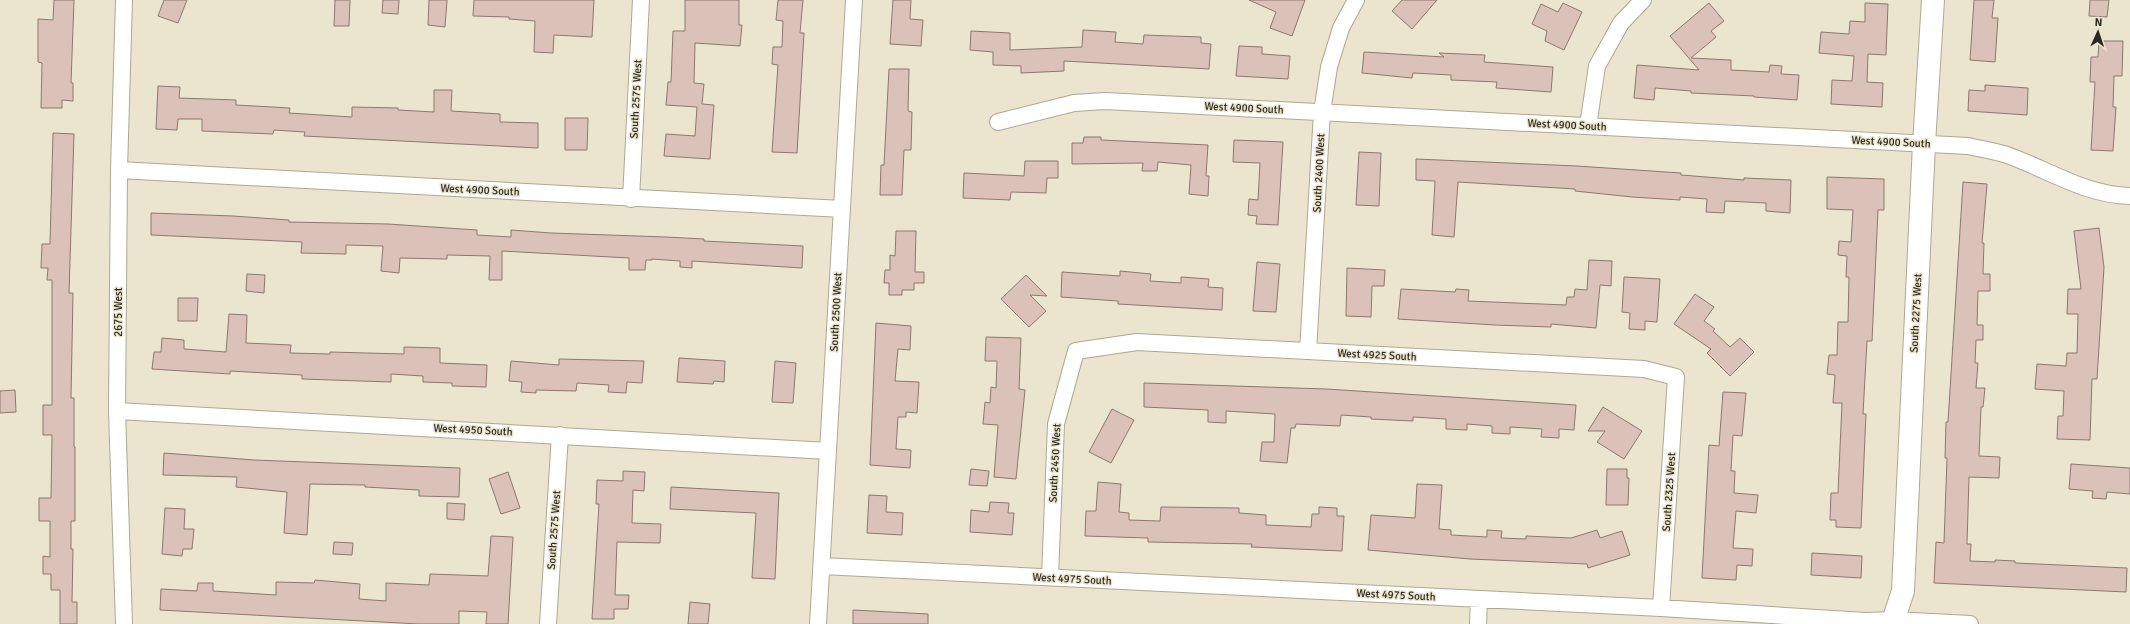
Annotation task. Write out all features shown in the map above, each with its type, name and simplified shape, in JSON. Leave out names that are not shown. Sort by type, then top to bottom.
[{"type":"street","name":"2675 West","points":[[124,0],[119,170],[117,411],[124,624]]},
{"type":"street","name":"South 2575 West","points":[[631,199],[641,0]]},
{"type":"street","name":"South 2500 West","points":[[818,624],[854,0]]},
{"type":"street","name":"South 2400 West","points":[[1308,351],[1322,112],[1329,67],[1341,28],[1356,0]]},
{"type":"street","points":[[1588,126],[1597,66],[1621,23],[1643,0]]},
{"type":"street","name":"South 2275 West","points":[[1893,622],[1903,591],[1924,144],[1934,0]]},
{"type":"street","name":"West 4900 South","points":[[998,122],[1074,103],[1105,101],[1968,146],[2007,155],[2080,187],[2114,196],[2130,196]]},
{"type":"street","name":"West 4900 South","points":[[119,170],[631,199],[842,209]]},
{"type":"street","name":"West 4925 South","points":[[1076,351],[1137,342],[1644,369],[1676,377]]},
{"type":"street","name":"South 2450 West","points":[[1050,578],[1056,424],[1076,351]]},
{"type":"street","name":"South 2325 West","points":[[1661,608],[1676,377]]},
{"type":"street","name":"West 4950 South","points":[[117,411],[828,451]]},
{"type":"street","name":"South 2575 West","points":[[548,624],[560,435]]},
{"type":"street","name":"West 4975 South","points":[[822,566],[1661,608],[1866,621],[1970,624]]},
{"type":"street","points":[[1478,624],[1479,599]]},
{"type":"building","points":[[54,0],[74,0],[71,83],[73,83],[73,101],[62,100],[62,108],[41,108],[42,63],[38,62],[38,19],[53,20]]},
{"type":"building","points":[[164,0],[187,0],[178,23],[158,16]]},
{"type":"building","points":[[335,0],[350,0],[349,26],[334,26]]},
{"type":"building","points":[[383,0],[399,0],[398,14],[382,13]]},
{"type":"building","points":[[429,0],[447,0],[445,27],[428,25]]},
{"type":"building","points":[[474,0],[594,0],[592,37],[554,35],[553,53],[534,52],[535,21],[509,19],[509,17],[473,16]]},
{"type":"building","points":[[685,0],[739,0],[739,25],[742,25],[740,46],[695,43],[694,83],[704,84],[702,104],[714,105],[710,159],[664,156],[666,134],[695,136],[697,107],[666,105],[668,82],[671,82],[673,31],[685,31]]},
{"type":"building","points":[[778,0],[803,0],[800,33],[804,33],[797,153],[772,152],[778,65],[772,64],[773,47],[782,47],[783,21],[776,20]]},
{"type":"building","points":[[893,0],[911,0],[910,19],[923,20],[921,46],[890,44]]},
{"type":"building","points":[[1249,0],[1305,0],[1292,36],[1270,28],[1276,12]]},
{"type":"building","points":[[1402,0],[1437,0],[1412,29],[1392,11]]},
{"type":"building","points":[[1974,0],[1994,0],[1992,18],[1998,18],[1995,62],[1970,60]]},
{"type":"building","points":[[2090,0],[2109,0],[2107,17],[2089,16]]},
{"type":"building","points":[[1563,3],[1582,12],[1564,50],[1545,41],[1547,31],[1532,24],[1541,4],[1558,12]]},
{"type":"building","points":[[1709,3],[1724,21],[1711,31],[1716,37],[1691,58],[1731,60],[1731,70],[1769,72],[1770,65],[1782,66],[1781,74],[1799,75],[1797,100],[1691,93],[1691,91],[1655,88],[1654,100],[1634,98],[1637,65],[1699,70],[1670,36]]},
{"type":"building","points":[[1865,3],[1888,4],[1886,55],[1868,54],[1867,82],[1883,83],[1882,107],[1831,104],[1832,80],[1852,81],[1854,56],[1819,53],[1821,32],[1849,34],[1850,21],[1865,22]]},
{"type":"building","points":[[1083,30],[1116,32],[1115,42],[1143,44],[1144,35],[1201,37],[1201,43],[1211,44],[1209,69],[1064,61],[1064,71],[1021,73],[1021,66],[993,65],[993,52],[970,50],[971,31],[1010,33],[1010,50],[1082,47]]},
{"type":"building","points":[[2099,41],[2123,41],[2122,76],[2114,76],[2113,107],[2116,107],[2113,151],[2091,150],[2095,82],[2090,82],[2091,57],[2098,57]]},
{"type":"building","points":[[1239,46],[1262,47],[1262,54],[1290,56],[1288,79],[1236,76]]},
{"type":"building","points":[[1364,52],[1444,57],[1439,53],[1485,55],[1484,62],[1553,67],[1551,92],[1496,88],[1497,82],[1451,80],[1451,75],[1413,73],[1412,78],[1362,73]]},
{"type":"building","points":[[889,69],[909,69],[908,111],[912,112],[911,150],[904,150],[902,195],[880,195],[881,165],[884,165]]},
{"type":"building","points":[[1985,85],[2028,88],[2027,115],[1968,111],[1969,90],[1985,91]]},
{"type":"building","points":[[158,86],[180,87],[179,98],[236,100],[236,105],[290,108],[289,113],[352,117],[352,107],[398,108],[398,110],[434,112],[434,90],[452,90],[451,111],[500,114],[500,122],[538,123],[538,148],[304,136],[305,132],[274,130],[273,134],[202,131],[202,119],[178,119],[177,130],[156,129]]},
{"type":"building","points":[[565,118],[588,118],[587,150],[565,150]]},
{"type":"building","points":[[53,133],[74,134],[69,293],[73,293],[71,398],[74,398],[75,447],[75,521],[71,521],[71,549],[73,549],[72,602],[77,602],[77,624],[60,624],[60,590],[51,590],[51,574],[43,574],[43,556],[50,557],[50,521],[39,521],[39,498],[51,498],[52,435],[43,435],[43,405],[52,405],[52,280],[47,280],[48,268],[41,268],[42,244],[50,244]]},
{"type":"building","points":[[1084,137],[1101,137],[1101,140],[1208,145],[1206,176],[1209,176],[1208,196],[1189,194],[1191,165],[1158,162],[1157,171],[1142,171],[1143,163],[1072,164],[1072,143],[1083,143]]},
{"type":"building","points":[[1234,140],[1283,142],[1278,225],[1256,224],[1257,216],[1248,215],[1249,199],[1258,200],[1260,163],[1233,162]]},
{"type":"building","points":[[1359,152],[1381,153],[1379,206],[1356,205]]},
{"type":"building","points":[[1416,159],[1577,166],[1681,173],[1681,175],[1744,180],[1744,178],[1791,180],[1790,213],[1766,211],[1766,203],[1725,201],[1724,213],[1706,212],[1707,199],[1680,197],[1680,200],[1632,197],[1575,191],[1575,189],[1458,182],[1454,237],[1432,235],[1435,181],[1416,180]]},
{"type":"building","points":[[1025,161],[1058,161],[1058,178],[1047,178],[1046,193],[1011,192],[1010,200],[963,198],[964,173],[1024,176]]},
{"type":"building","points":[[1827,177],[1884,179],[1884,210],[1878,210],[1872,341],[1867,341],[1863,414],[1866,414],[1861,528],[1836,527],[1836,520],[1830,520],[1831,493],[1838,493],[1842,403],[1833,403],[1835,375],[1827,374],[1829,355],[1837,355],[1838,322],[1848,322],[1849,277],[1846,277],[1847,256],[1838,255],[1839,241],[1851,242],[1853,210],[1827,209]]},
{"type":"building","points":[[1963,182],[1987,184],[1982,243],[1984,243],[1983,274],[1990,274],[1990,291],[1978,291],[1977,325],[1983,325],[1983,340],[1976,340],[1975,363],[1978,363],[1976,388],[1985,388],[1983,407],[1981,407],[1979,456],[2000,457],[1999,478],[1969,477],[1967,544],[1971,544],[1970,561],[1995,562],[1995,560],[2015,561],[2015,563],[2127,568],[2126,592],[1934,583],[1936,542],[1944,543],[1947,458],[1945,458],[1946,422],[1948,422]]},
{"type":"building","points":[[151,213],[233,216],[289,220],[289,222],[388,224],[477,230],[477,235],[511,237],[511,230],[704,239],[704,241],[803,246],[802,268],[692,261],[692,268],[680,267],[680,261],[652,259],[646,260],[645,270],[629,270],[629,258],[502,251],[502,280],[489,280],[490,256],[447,255],[447,259],[400,258],[399,273],[381,271],[383,246],[346,245],[346,254],[301,253],[302,242],[151,235]]},
{"type":"building","points":[[2099,228],[2104,267],[2097,379],[2092,379],[2090,440],[2057,439],[2058,416],[2063,416],[2064,391],[2035,389],[2037,364],[2066,366],[2067,353],[2077,353],[2078,314],[2067,314],[2068,289],[2081,289],[2074,231]]},
{"type":"building","points":[[896,231],[916,231],[915,272],[924,272],[924,283],[914,283],[914,290],[902,290],[902,295],[889,295],[889,283],[884,283],[885,270],[890,270],[890,255],[895,256]]},
{"type":"building","points":[[1589,260],[1612,261],[1611,286],[1600,285],[1596,328],[1551,324],[1551,327],[1398,319],[1401,289],[1455,292],[1456,289],[1469,290],[1468,301],[1566,305],[1567,297],[1574,297],[1575,289],[1587,290]]},
{"type":"building","points":[[1257,262],[1280,264],[1276,312],[1253,311]]},
{"type":"building","points":[[1347,268],[1385,270],[1384,286],[1372,286],[1371,317],[1346,316]]},
{"type":"building","points":[[1120,271],[1151,274],[1150,281],[1181,283],[1181,277],[1209,279],[1208,287],[1223,288],[1222,310],[1118,304],[1118,301],[1061,297],[1062,272],[1120,276]]},
{"type":"building","points":[[247,274],[265,275],[264,293],[246,291]]},
{"type":"building","points":[[1026,275],[1047,296],[1030,295],[1046,311],[1029,327],[1001,299]]},
{"type":"building","points":[[1624,277],[1660,279],[1657,322],[1645,321],[1645,330],[1629,329],[1630,313],[1622,312]]},
{"type":"building","points":[[1695,294],[1714,307],[1704,321],[1715,329],[1713,331],[1730,347],[1740,338],[1754,352],[1730,376],[1707,353],[1711,349],[1674,324]]},
{"type":"building","points":[[178,298],[198,298],[197,321],[178,321]]},
{"type":"building","points":[[229,314],[247,315],[246,343],[291,345],[290,353],[330,354],[330,352],[404,354],[404,347],[440,348],[440,363],[487,365],[486,387],[452,386],[452,383],[423,382],[423,376],[391,374],[391,382],[302,379],[302,375],[230,371],[230,374],[152,369],[154,352],[161,352],[162,338],[184,340],[184,349],[226,352]]},
{"type":"building","points":[[876,323],[911,326],[910,350],[898,349],[895,381],[919,382],[917,413],[906,412],[906,417],[898,417],[896,449],[911,450],[910,468],[870,465]]},
{"type":"building","points":[[986,337],[1021,338],[1019,389],[1025,390],[1016,479],[994,477],[998,425],[983,424],[985,402],[990,403],[991,387],[996,388],[997,361],[985,361]]},
{"type":"building","points":[[679,358],[725,361],[724,382],[714,381],[713,384],[677,382]]},
{"type":"building","points":[[559,359],[644,361],[642,383],[627,382],[626,393],[608,392],[609,385],[577,383],[576,391],[536,390],[536,393],[521,392],[522,382],[509,381],[511,361],[559,365]]},
{"type":"building","points":[[775,361],[796,363],[793,403],[772,402]]},
{"type":"building","points":[[1144,383],[1326,389],[1576,405],[1574,430],[1559,429],[1559,438],[1541,437],[1542,429],[1510,427],[1510,434],[1492,433],[1492,426],[1467,424],[1467,430],[1446,429],[1446,419],[1413,417],[1413,421],[1371,419],[1371,417],[1341,415],[1340,426],[1296,424],[1295,428],[1291,428],[1287,463],[1260,461],[1262,442],[1274,442],[1275,414],[1226,411],[1226,423],[1208,422],[1208,410],[1144,407]]},
{"type":"building","points":[[15,390],[16,412],[0,413],[0,391]]},
{"type":"building","points":[[1723,392],[1746,393],[1742,436],[1733,435],[1731,471],[1735,471],[1734,493],[1758,495],[1756,513],[1736,511],[1733,548],[1753,549],[1752,566],[1737,565],[1736,580],[1702,578],[1709,445],[1719,446]]},
{"type":"building","points":[[1603,407],[1642,431],[1624,459],[1597,442],[1605,431],[1588,431]]},
{"type":"building","points":[[1112,409],[1134,420],[1111,463],[1089,452]]},
{"type":"building","points":[[164,453],[254,460],[460,468],[459,497],[419,496],[419,490],[365,487],[365,485],[310,484],[307,535],[284,533],[287,492],[236,487],[237,477],[163,475]]},
{"type":"building","points":[[2071,464],[2130,468],[2130,494],[2107,492],[2106,499],[2092,498],[2093,491],[2069,489]]},
{"type":"building","points":[[971,469],[989,471],[987,486],[969,485]]},
{"type":"building","points":[[1607,469],[1627,469],[1627,478],[1629,478],[1628,505],[1606,505]]},
{"type":"building","points":[[623,471],[645,472],[644,491],[633,490],[632,523],[661,524],[660,543],[617,542],[615,595],[629,595],[628,609],[614,609],[614,619],[592,619],[599,504],[596,504],[597,480],[623,481]]},
{"type":"building","points":[[508,472],[520,508],[501,514],[489,479]]},
{"type":"building","points":[[1098,482],[1121,484],[1119,512],[1129,513],[1129,520],[1160,521],[1161,507],[1239,508],[1239,513],[1266,515],[1266,525],[1311,527],[1312,514],[1319,514],[1319,507],[1337,508],[1337,516],[1344,516],[1342,551],[1251,547],[1252,544],[1148,542],[1148,538],[1085,536],[1086,511],[1096,511]]},
{"type":"building","points":[[1417,484],[1442,485],[1439,529],[1451,530],[1451,535],[1487,537],[1487,530],[1502,531],[1501,538],[1526,539],[1526,536],[1571,538],[1597,530],[1600,538],[1622,531],[1630,555],[1588,568],[1587,564],[1470,559],[1368,550],[1371,515],[1415,518]]},
{"type":"building","points":[[671,487],[779,493],[775,579],[752,578],[756,513],[670,509]]},
{"type":"building","points":[[869,495],[887,496],[886,512],[903,513],[902,535],[867,533]]},
{"type":"building","points":[[990,502],[1009,503],[1008,513],[1014,513],[1012,535],[970,532],[971,510],[989,512]]},
{"type":"building","points":[[447,503],[465,504],[464,520],[447,519]]},
{"type":"building","points":[[165,508],[185,509],[184,529],[194,529],[192,549],[183,549],[182,556],[162,554]]},
{"type":"building","points":[[491,536],[513,537],[508,624],[486,624],[487,612],[459,611],[459,624],[419,624],[160,610],[161,589],[197,591],[198,583],[213,583],[213,591],[276,595],[276,582],[314,583],[315,580],[360,584],[359,599],[386,601],[386,583],[429,585],[430,574],[488,576]]},
{"type":"building","points":[[334,542],[353,543],[352,555],[333,554]]},
{"type":"building","points":[[1812,553],[1862,556],[1861,578],[1811,575]]},
{"type":"building","points":[[690,602],[710,604],[708,624],[688,624]]},
{"type":"building","points":[[853,610],[928,614],[928,624],[853,624]]}]
